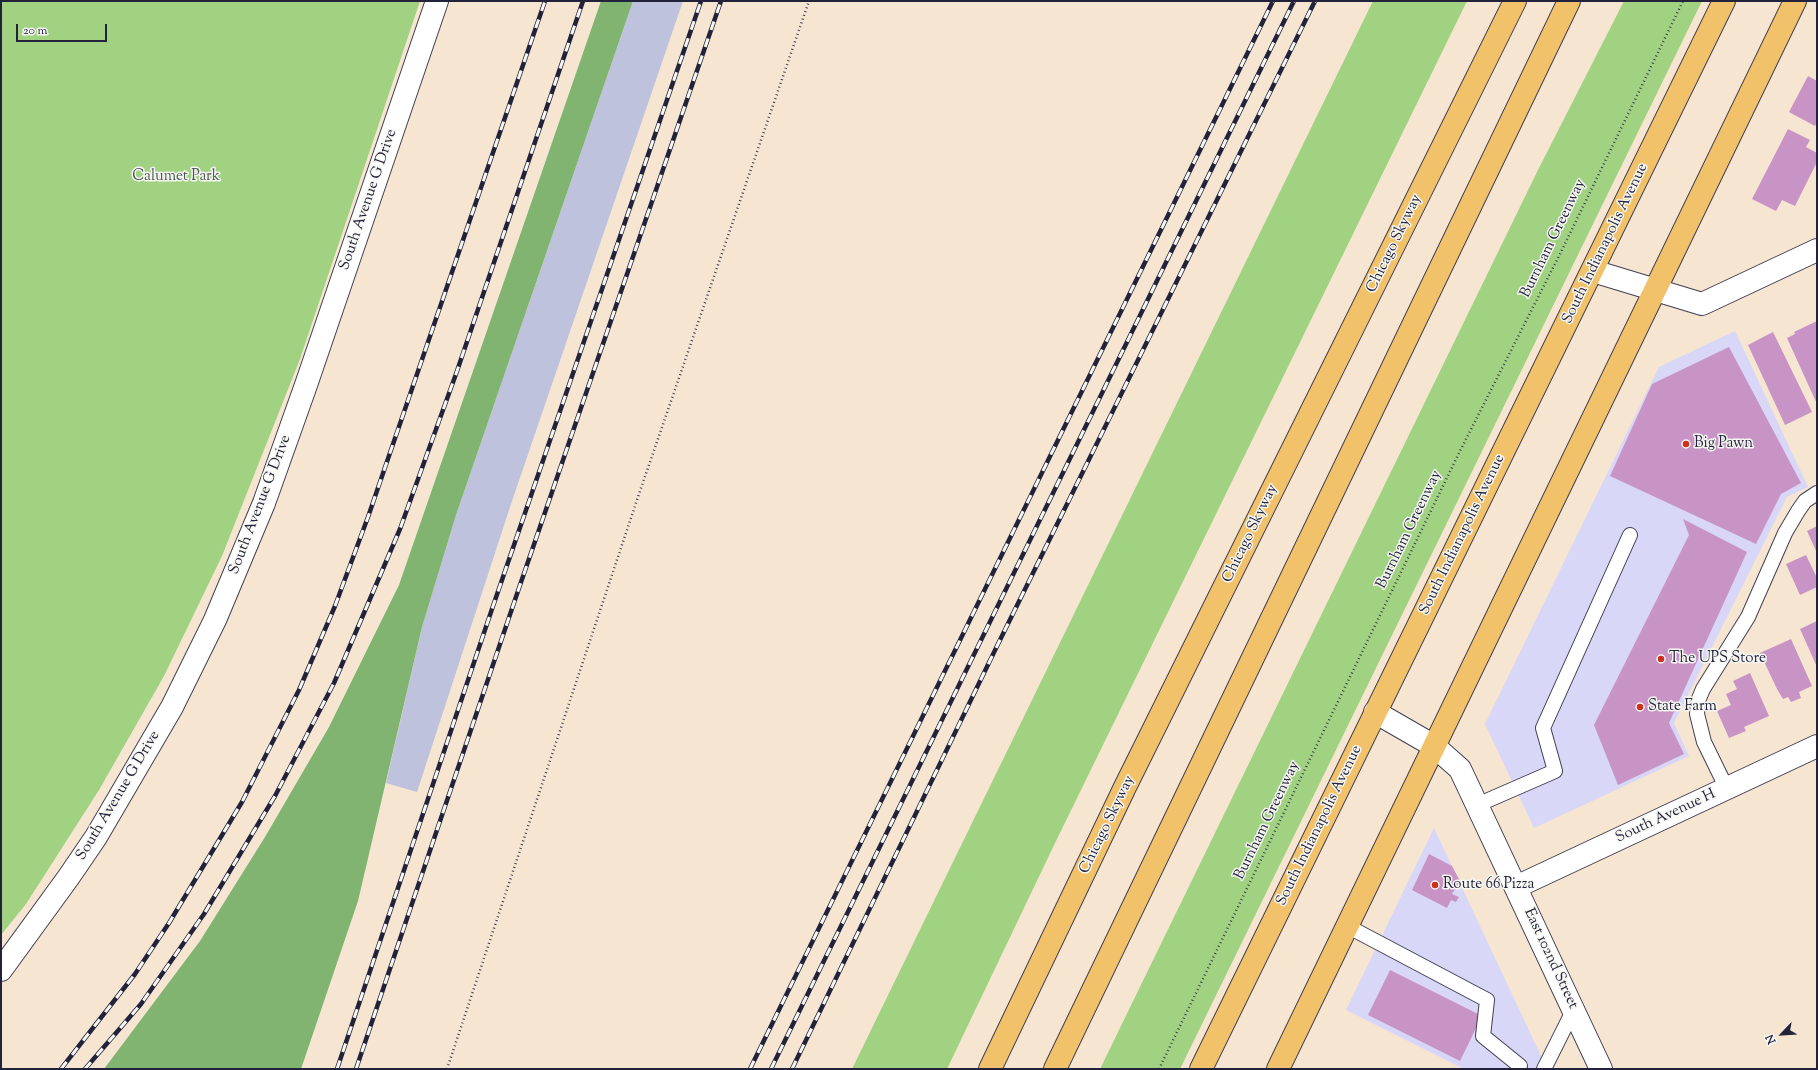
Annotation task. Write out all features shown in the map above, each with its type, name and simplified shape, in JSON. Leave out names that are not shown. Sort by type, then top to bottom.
[{"type":"main road","points":[[1454,124],[1500,1]]},
{"type":"main road","name":"Chicago Skyway","points":[[990,1069],[1129,780],[1515,1]]},
{"type":"main road","points":[[1055,1069],[1569,1]]},
{"type":"main road","points":[[1554,33],[1574,1]]},
{"type":"main road","name":"South Indianapolis Avenue","points":[[1201,1069],[1724,1]]},
{"type":"main road","points":[[1278,1069],[1795,1]]},
{"type":"street","name":"South Avenue G Drive","points":[[1,970],[96,837],[172,707],[215,620],[264,503],[306,385],[437,1]]},
{"type":"street","points":[[1593,271],[1702,304],[1817,250]]},
{"type":"street","name":"East 102nd Street","points":[[1375,712],[1434,746],[1460,769],[1601,1069]]},
{"type":"street","name":"South Avenue H","points":[[1516,887],[1817,746]]},
{"type":"lane","points":[[1727,789],[1704,742],[1697,714],[1698,701],[1703,689],[1748,617],[1785,533],[1805,501],[1817,493]]},
{"type":"lane","points":[[1478,805],[1555,771],[1543,728],[1630,535]]},
{"type":"lane","points":[[1347,926],[1487,1000],[1483,1036],[1520,1066]]},
{"type":"lane","points":[[1544,1069],[1574,1011]]},
{"type":"path","points":[[448,1069],[640,491],[809,1]]},
{"type":"path","name":"Burnham Greenway","points":[[1159,1069],[1457,458],[1559,256],[1683,1]]},
{"type":"shaded area","points":[[633,1],[683,1],[511,504],[417,792],[386,783],[422,627],[456,515]]},
{"type":"shaded area","points":[[1735,331],[1808,487],[1787,497],[1674,723],[1689,756],[1534,828],[1485,724],[1659,367]]},
{"type":"shaded area","points":[[1434,828],[1542,1058],[1537,1069],[1464,1069],[1346,1010]]},
{"type":"green space","name":"Calumet Park","points":[[1,1],[420,1],[300,359],[222,556],[164,676],[99,790],[26,904],[1,935]]},
{"type":"green space","points":[[601,1],[633,1],[456,515],[422,627],[358,901],[301,1069],[104,1069],[200,941],[265,837],[329,727],[399,585]]},
{"type":"green space","points":[[1373,1],[1467,1],[1056,841],[947,1069],[852,1069]]},
{"type":"green space","points":[[1624,1],[1702,1],[1180,1069],[1100,1069],[1538,170]]},
{"type":"building","points":[[1808,76],[1817,81],[1817,122],[1815,126],[1789,112]]},
{"type":"building","points":[[1788,129],[1810,140],[1806,147],[1817,153],[1817,162],[1795,206],[1782,200],[1776,211],[1752,199]]},
{"type":"building","points":[[1817,321],[1817,404],[1787,338],[1795,334],[1794,332]]},
{"type":"building","points":[[1773,332],[1812,412],[1785,425],[1748,345]]},
{"type":"building","points":[[1729,347],[1801,483],[1781,494],[1756,544],[1610,476],[1652,384]]},
{"type":"building","points":[[1683,519],[1747,552],[1669,723],[1684,754],[1618,785],[1594,725],[1689,535]]},
{"type":"building","points":[[1817,526],[1817,553],[1807,531]]},
{"type":"building","points":[[1806,555],[1817,578],[1817,587],[1800,595],[1786,564]]},
{"type":"building","points":[[1817,621],[1817,667],[1800,629]]},
{"type":"building","points":[[1791,639],[1812,686],[1799,692],[1801,698],[1791,702],[1788,697],[1783,699],[1760,653]]},
{"type":"building","points":[[1750,673],[1769,716],[1744,727],[1746,731],[1729,738],[1717,711],[1731,705],[1726,694],[1737,689],[1733,681]]},
{"type":"building","name":"Route 66 Pizza","points":[[1429,854],[1452,866],[1460,881],[1452,894],[1459,897],[1456,902],[1451,900],[1447,908],[1412,890]]},
{"type":"building","points":[[1390,970],[1482,1016],[1460,1061],[1368,1015]]},
{"type":"railway","points":[[61,1069],[135,974],[169,923],[242,802],[299,690],[335,606],[368,517],[545,1]]},
{"type":"railway","points":[[85,1069],[141,1004],[204,914],[275,796],[334,683],[400,529],[456,374],[583,1]]},
{"type":"railway","points":[[337,1069],[492,609],[701,1]]},
{"type":"railway","points":[[356,1069],[519,588],[721,1]]},
{"type":"railway","points":[[750,1069],[1273,1]]},
{"type":"railway","points":[[771,1069],[1294,1]]},
{"type":"railway","points":[[792,1069],[999,642],[1315,1]]},
{"type":"place","name":"Big Pawn","points":[[1686,444]]},
{"type":"place","name":"The UPS Store","points":[[1661,659]]},
{"type":"place","name":"State Farm","points":[[1640,707]]},
{"type":"place","name":"Route 66 Pizza","points":[[1435,885]]}]
